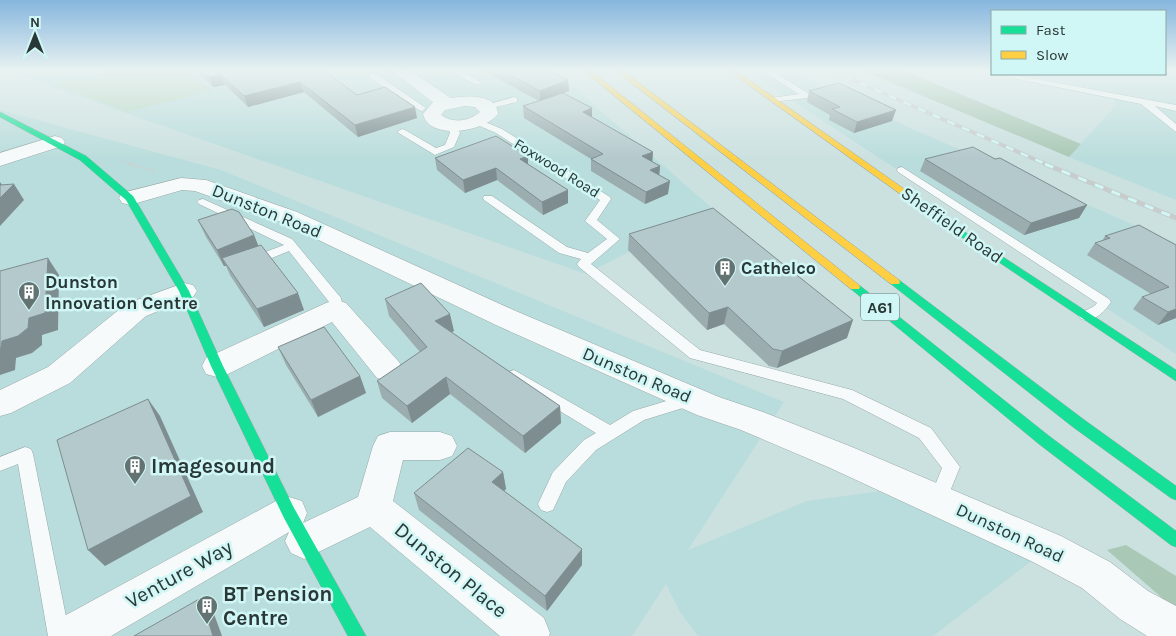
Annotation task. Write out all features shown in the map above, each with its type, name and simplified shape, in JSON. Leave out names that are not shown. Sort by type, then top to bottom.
[{"type":"main road","name":"A61","points":[[623,100],[1044,440],[1176,540]]},
{"type":"main road","name":"A61","points":[[657,100],[1078,423],[1176,494]]},
{"type":"main road","name":"Sheffield Road","points":[[774,100],[985,250],[1176,376]]},
{"type":"main road","points":[[0,114],[83,158],[130,198],[184,291],[217,366],[296,527],[358,636]]},
{"type":"street","points":[[440,100],[446,103]]},
{"type":"street","points":[[465,101],[481,103],[487,106],[489,114],[478,122],[452,125],[436,121],[432,118],[434,110],[446,103],[465,101]]},
{"type":"street","points":[[0,160],[55,142]]},
{"type":"street","name":"Dunston Road","points":[[130,198],[181,184],[201,193],[289,218],[508,319],[693,399],[840,456],[1047,549],[1096,575],[1144,621],[1176,630]]},
{"type":"street","points":[[0,404],[59,375],[136,310],[184,291]]},
{"type":"street","points":[[217,366],[336,309],[388,370]]},
{"type":"street","points":[[296,527],[373,507],[390,446],[440,446]]},
{"type":"street","name":"Dunston Place","points":[[373,507],[529,633]]},
{"type":"street","name":"Venture Way","points":[[70,636],[296,527]]},
{"type":"lane","points":[[415,100],[422,108]]},
{"type":"lane","points":[[487,106],[514,100]]},
{"type":"lane","points":[[1132,100],[1176,108]]},
{"type":"lane","points":[[1144,102],[1176,129]]},
{"type":"lane","name":"Foxwood Road","points":[[478,122],[499,131],[606,199],[591,221],[614,240],[587,261]]},
{"type":"lane","points":[[402,132],[434,152],[449,147],[455,133],[452,125]]},
{"type":"lane","points":[[902,170],[1104,302],[1100,310],[1086,316]]},
{"type":"lane","points":[[201,193],[288,242],[336,301],[336,309]]},
{"type":"lane","points":[[488,198],[563,250],[587,261],[695,354],[847,394],[925,433],[951,466],[938,500]]},
{"type":"lane","points":[[239,267],[292,246]]},
{"type":"lane","points":[[503,370],[610,433]]},
{"type":"lane","points":[[546,504],[559,477],[590,445],[639,415],[693,399]]},
{"type":"lane","points":[[0,464],[25,454],[59,636]]},
{"type":"path","points":[[83,158],[98,154],[201,193]]},
{"type":"shaded area","points":[[88,100],[588,100],[713,209],[586,274]]},
{"type":"shaded area","points":[[791,100],[851,100],[910,128],[1176,243],[1176,354]]},
{"type":"shaded area","points":[[1113,100],[1176,100],[1176,200],[1069,157],[1117,104]]},
{"type":"shaded area","points":[[0,110],[221,170],[784,402],[688,550],[807,501],[882,491],[1047,549],[933,636],[698,636],[680,612],[666,584],[632,636],[0,636]]},
{"type":"green space","points":[[95,100],[177,100],[127,112]]},
{"type":"green space","points":[[932,100],[974,100],[1081,144],[1069,157]]},
{"type":"green space","points":[[1126,545],[1176,576],[1176,610],[1107,550]]},
{"type":"building","points":[[323,100],[404,100],[415,107],[355,125]]},
{"type":"building","points":[[542,100],[576,100],[592,108],[583,112],[653,152],[642,156],[660,166],[650,170],[670,181],[646,192],[591,159],[603,154],[523,106]]},
{"type":"building","points":[[826,100],[874,100],[896,110],[857,122],[832,109],[840,107]]},
{"type":"building","points":[[496,136],[528,156],[520,159],[568,190],[542,202],[496,168],[463,180],[435,158]]},
{"type":"building","points":[[973,147],[995,159],[1000,158],[1087,205],[1031,223],[925,159]]},
{"type":"building","points":[[14,184],[0,198],[0,185]]},
{"type":"building","name":"Cathelco","points":[[713,208],[853,320],[782,351],[773,349],[728,307],[709,313],[629,234]]},
{"type":"building","points":[[232,209],[239,212],[254,235],[217,250],[198,220]]},
{"type":"building","points":[[1139,225],[1176,245],[1176,309],[1168,312],[1142,297],[1169,287],[1095,243],[1110,238],[1105,236]]},
{"type":"building","points":[[261,245],[298,293],[257,309],[222,258]]},
{"type":"building","points":[[48,258],[45,313],[29,318],[28,328],[18,336],[2,341],[0,353],[0,271]]},
{"type":"building","points":[[421,283],[450,314],[435,321],[560,406],[523,436],[446,377],[407,406],[377,381],[427,347],[385,299]]},
{"type":"building","points":[[324,327],[360,376],[311,400],[278,347]]},
{"type":"building","name":"Imagesound","points":[[148,399],[191,496],[88,550],[57,440]]},
{"type":"building","points":[[468,448],[503,472],[492,482],[582,549],[545,596],[414,493]]},
{"type":"building","points":[[201,598],[213,636],[134,636]]},
{"type":"railway","points":[[898,100],[1048,165]]},
{"type":"railway","points":[[1045,164],[1176,218]]},
{"type":"traffic: fast","points":[[0,114],[83,158],[130,198],[184,291],[217,366],[289,513],[357,636]]},
{"type":"traffic: fast","points":[[948,224],[1176,376]]},
{"type":"traffic: fast","points":[[895,282],[1078,423],[1176,494]]},
{"type":"traffic: fast","points":[[855,287],[1044,440],[1176,540]]},
{"type":"traffic: slow","points":[[623,100],[855,287]]},
{"type":"traffic: slow","points":[[657,100],[895,282]]},
{"type":"traffic: slow","points":[[773,100],[948,224]]},
{"type":"place","name":"Cathelco","points":[[725,287]]},
{"type":"place","name":"Dunston Innovation Centre","points":[[29,311]]},
{"type":"place","name":"Imagesound","points":[[135,485]]},
{"type":"place","name":"BT Pension Centre","points":[[207,625]]}]
